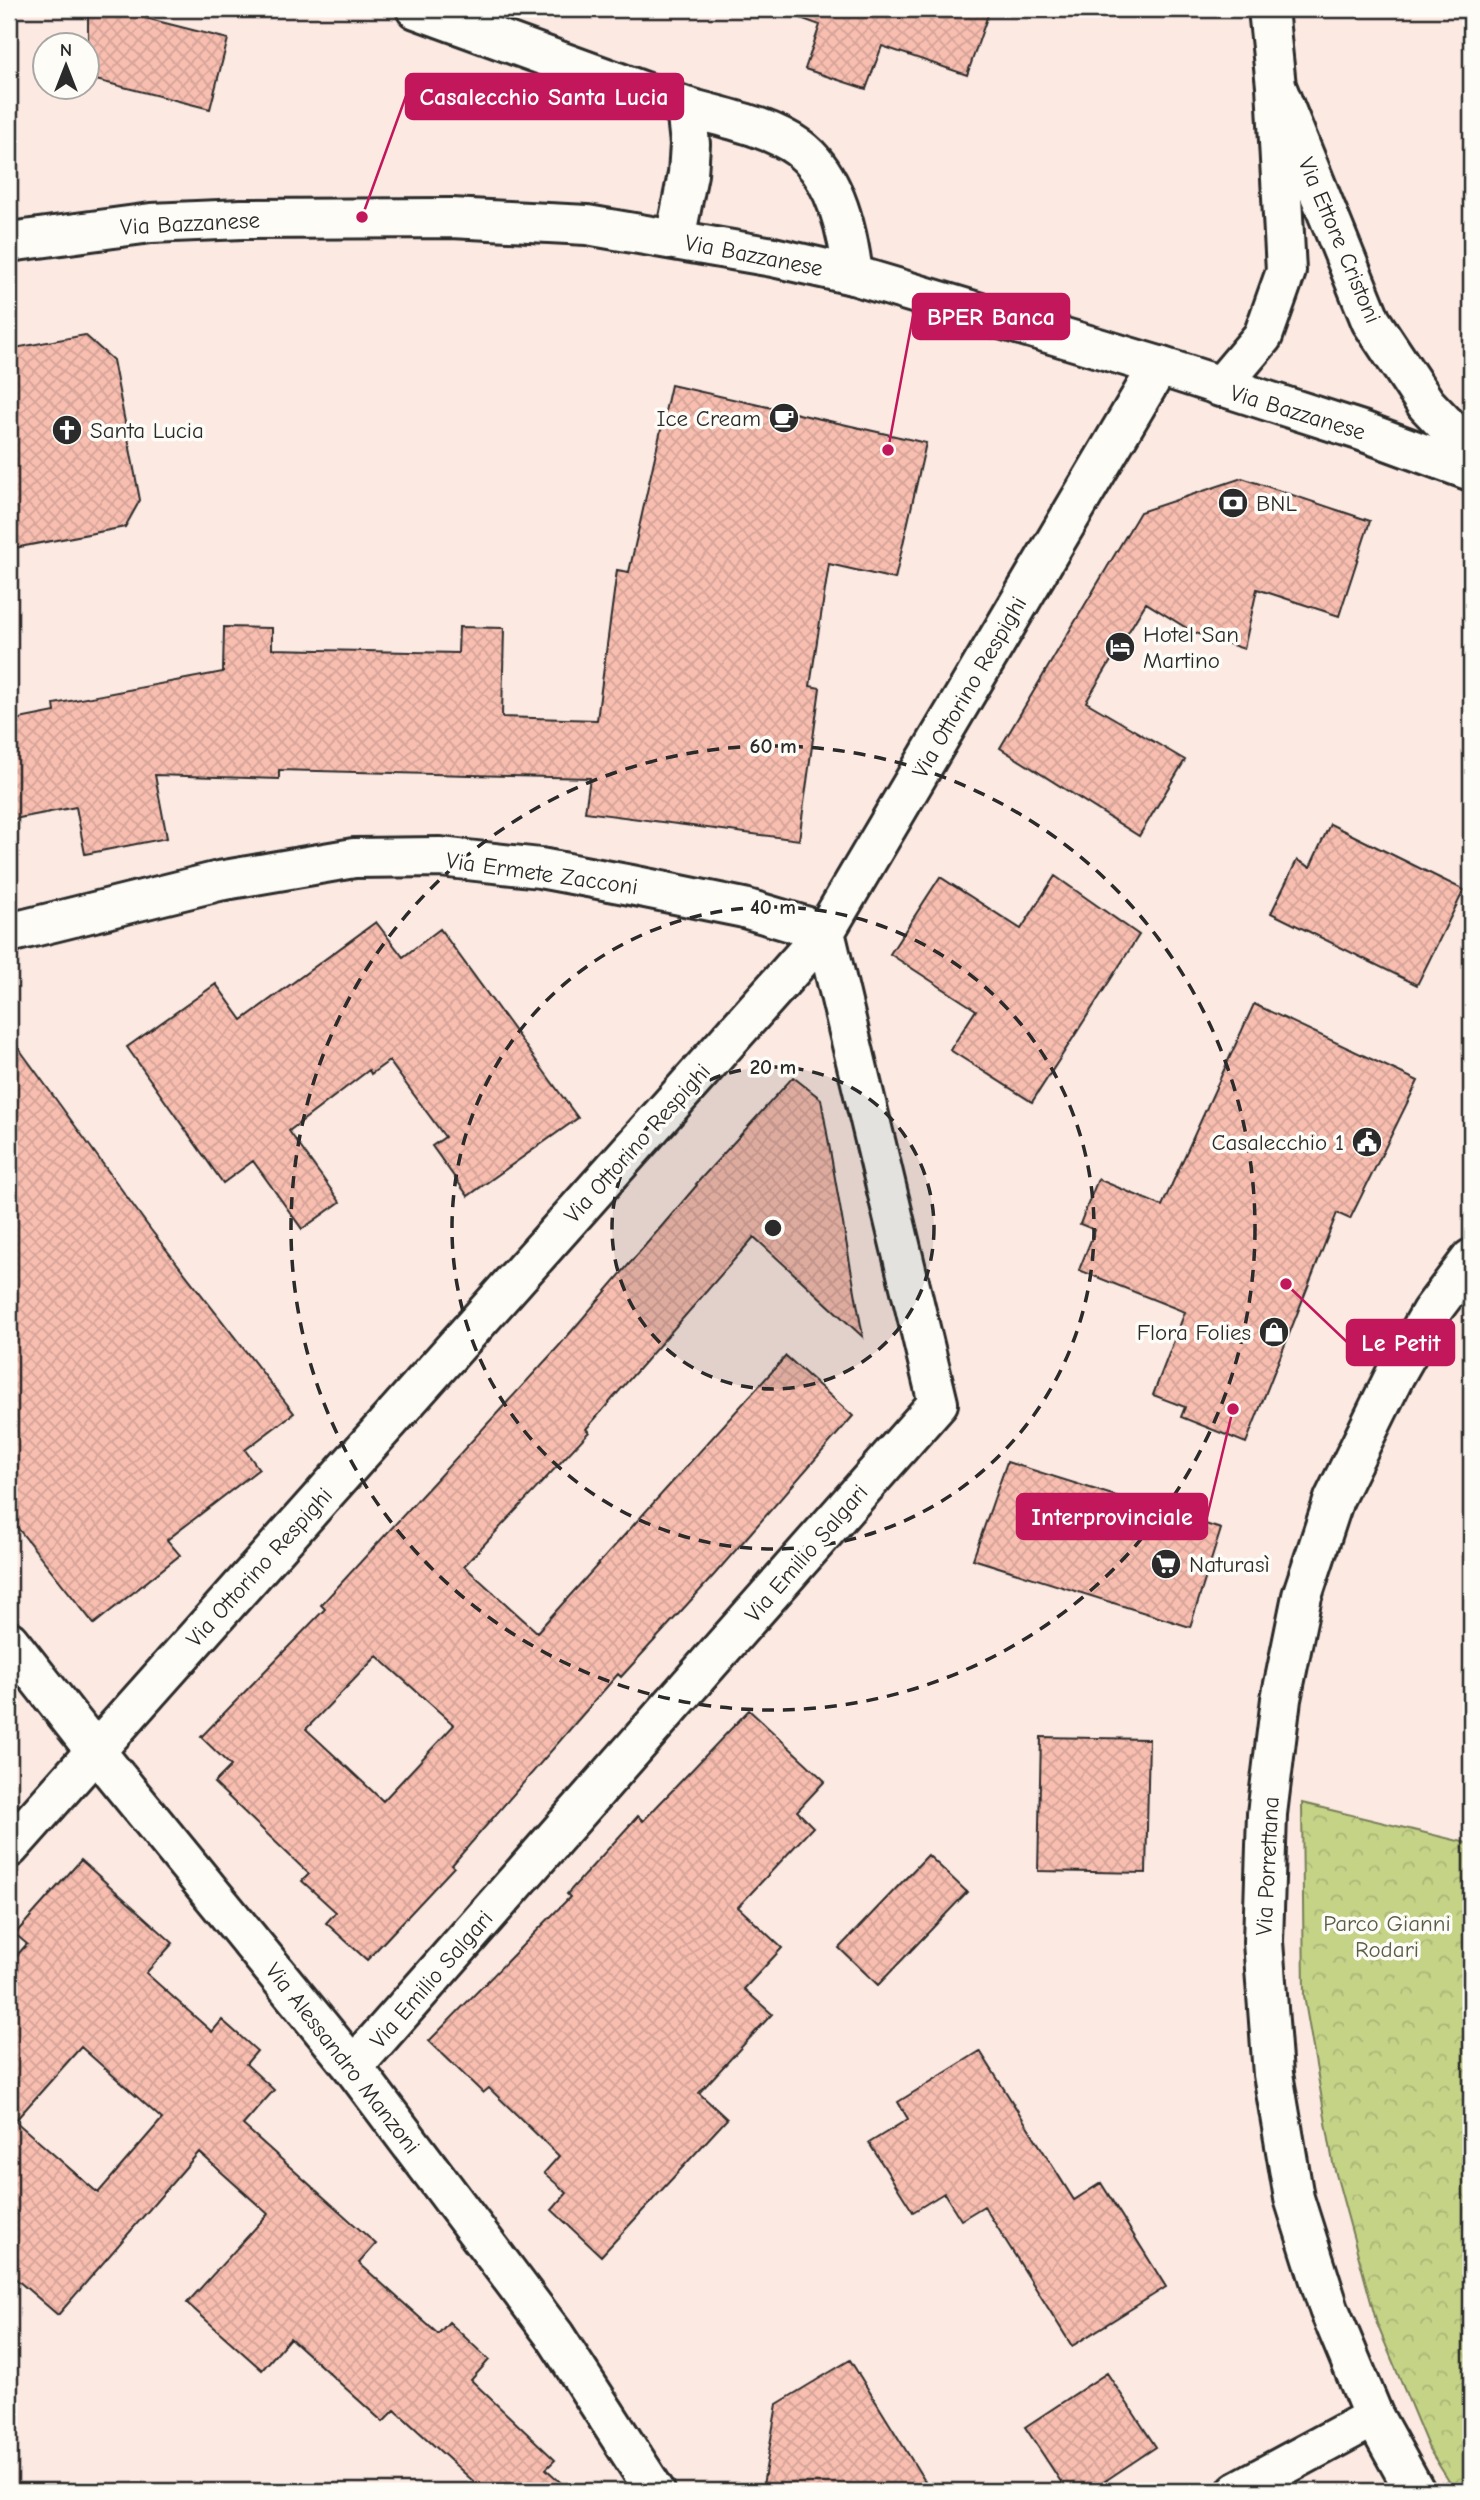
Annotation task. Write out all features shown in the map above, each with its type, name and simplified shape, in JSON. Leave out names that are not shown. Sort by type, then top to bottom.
[{"type":"street","points":[[416,9],[686,107],[768,132],[798,147],[813,161],[833,193],[848,235],[853,275]]},
{"type":"street","name":"Via Ettore Cristoni","points":[[1220,387],[1263,335],[1286,271],[1276,86],[1268,9]]},
{"type":"street","name":"Via Ettore Cristoni","points":[[1276,86],[1371,321],[1426,404],[1471,451]]},
{"type":"street","points":[[675,239],[688,174],[690,144],[686,107]]},
{"type":"street","name":"Via Bazzanese","points":[[9,242],[151,223],[362,217],[450,218],[587,225],[773,257],[853,275],[1159,366],[1362,431],[1471,471]]},
{"type":"street","name":"Via Ottorino Respighi","points":[[9,1848],[825,932],[1159,366]]},
{"type":"street","name":"Via Ermete Zacconi","points":[[9,933],[219,881],[354,858],[440,857],[540,868],[631,885],[744,908],[825,932]]},
{"type":"street","name":"Via Emilio Salgari","points":[[353,2067],[938,1403],[825,932]]},
{"type":"street","name":"Via Porrettana","points":[[1415,2491],[1374,2417],[1329,2309],[1294,2198],[1273,2074],[1263,1942],[1267,1814],[1281,1699],[1300,1609],[1334,1499],[1395,1375],[1431,1312],[1471,1259]]},
{"type":"street","name":"Via Alessandro Manzoni","points":[[9,1641],[353,2067],[555,2336],[655,2491]]},
{"type":"street","points":[[1237,2491],[1374,2417]]},
{"type":"green space","name":"Parco Gianni Rodari","points":[[1302,1803],[1471,1844],[1471,2491],[1455,2491],[1429,2449],[1377,2324],[1333,2163],[1304,1996]]},
{"type":"building","points":[[88,9],[110,9],[228,39],[210,109],[102,82],[102,32],[88,32]]},
{"type":"building","points":[[796,9],[990,9],[967,75],[882,46],[866,89],[805,69],[820,25],[795,16]]},
{"type":"building","name":"Santa Lucia","points":[[85,335],[113,360],[140,500],[125,527],[9,549],[9,349]]},
{"type":"building","points":[[671,385],[926,443],[895,579],[829,564],[810,686],[820,688],[799,840],[585,812],[590,778],[279,770],[279,779],[155,775],[167,838],[85,854],[76,807],[9,820],[9,721],[55,712],[54,704],[223,672],[224,627],[272,628],[272,649],[458,653],[459,627],[504,628],[502,717],[597,720],[617,570],[629,572]]},
{"type":"building","points":[[1242,478],[1370,521],[1339,616],[1257,589],[1244,649],[1193,632],[1146,603],[1086,702],[1185,760],[1139,836],[1000,748],[1140,512]]},
{"type":"building","points":[[1330,824],[1464,890],[1417,985],[1271,913],[1297,860],[1310,867]]},
{"type":"building","points":[[1055,876],[1139,935],[1032,1102],[950,1050],[976,1010],[890,954],[940,877],[1021,929]]},
{"type":"building","points":[[376,922],[403,957],[440,929],[578,1118],[468,1196],[432,1146],[445,1137],[389,1061],[371,1074],[369,1070],[289,1131],[340,1202],[302,1229],[253,1161],[223,1183],[127,1047],[216,984],[242,1020]]},
{"type":"building","points":[[1254,1004],[1418,1081],[1350,1219],[1337,1213],[1246,1443],[1181,1417],[1185,1407],[1153,1395],[1185,1312],[1079,1270],[1095,1230],[1080,1224],[1098,1179],[1162,1206]]},
{"type":"building","points":[[9,1035],[151,1230],[294,1413],[245,1450],[259,1469],[167,1540],[180,1555],[94,1624],[9,1517]]},
{"type":"building","points":[[793,1077],[821,1099],[863,1337],[754,1237],[586,1429],[589,1432],[464,1566],[537,1632],[786,1356],[853,1416],[714,1575],[621,1677],[618,1674],[452,1865],[454,1867],[367,1960],[326,1923],[336,1912],[302,1881],[309,1874],[214,1783],[231,1766],[201,1737],[325,1609],[321,1605],[558,1347],[696,1184]],"holes":[[[377,1656],[454,1725],[383,1801],[306,1729]]]},
{"type":"building","points":[[1007,1462],[1221,1529],[1190,1627],[973,1559]]},
{"type":"building","points":[[749,1710],[825,1781],[797,1811],[813,1827],[738,1907],[782,1948],[744,1989],[772,2014],[699,2093],[727,2119],[601,2256],[552,2210],[567,2193],[544,2173],[559,2156],[489,2088],[483,2093],[429,2041],[570,1897],[567,1894],[638,1816],[643,1821]]},
{"type":"building","points":[[1041,1737],[1149,1739],[1146,1873],[1038,1871]]},
{"type":"building","points":[[928,1855],[967,1892],[878,1985],[839,1948]]},
{"type":"building","points":[[81,1860],[173,1943],[146,1973],[212,2032],[222,2020],[257,2051],[246,2064],[274,2090],[243,2125],[376,2244],[359,2263],[438,2334],[449,2322],[489,2360],[471,2380],[555,2460],[546,2469],[570,2491],[484,2491],[395,2410],[383,2422],[290,2338],[262,2370],[187,2303],[268,2214],[199,2152],[58,2315],[9,2273],[9,1964],[27,1944],[15,1934]],"holes":[[[81,2047],[162,2119],[98,2193],[15,2121]]]},
{"type":"building","points":[[980,2051],[1074,2200],[1101,2183],[1166,2287],[1072,2346],[984,2206],[961,2220],[944,2193],[913,2212],[869,2143],[908,2119],[898,2102]]},
{"type":"building","points":[[850,2360],[931,2491],[762,2491],[777,2404]]},
{"type":"building","points":[[1107,2373],[1156,2447],[1090,2491],[1067,2491],[1025,2427]]},
{"type":"place","name":"Casalecchio Santa Lucia","points":[[362,217]]},
{"type":"place","name":"Ice Cream","points":[[784,418]]},
{"type":"place","name":"Santa Lucia","points":[[67,430]]},
{"type":"place","name":"BPER Banca","points":[[888,450]]},
{"type":"place","name":"BNL","points":[[1233,503]]},
{"type":"place","name":"Hotel San Martino","points":[[1120,647]]},
{"type":"place","name":"Casalecchio 1","points":[[1367,1142]]},
{"type":"place","name":"Le Petit","points":[[1286,1284]]},
{"type":"place","name":"Flora Folies","points":[[1274,1332]]},
{"type":"place","name":"Interprovinciale","points":[[1233,1409]]},
{"type":"place","name":"Naturasì","points":[[1166,1564]]}]
